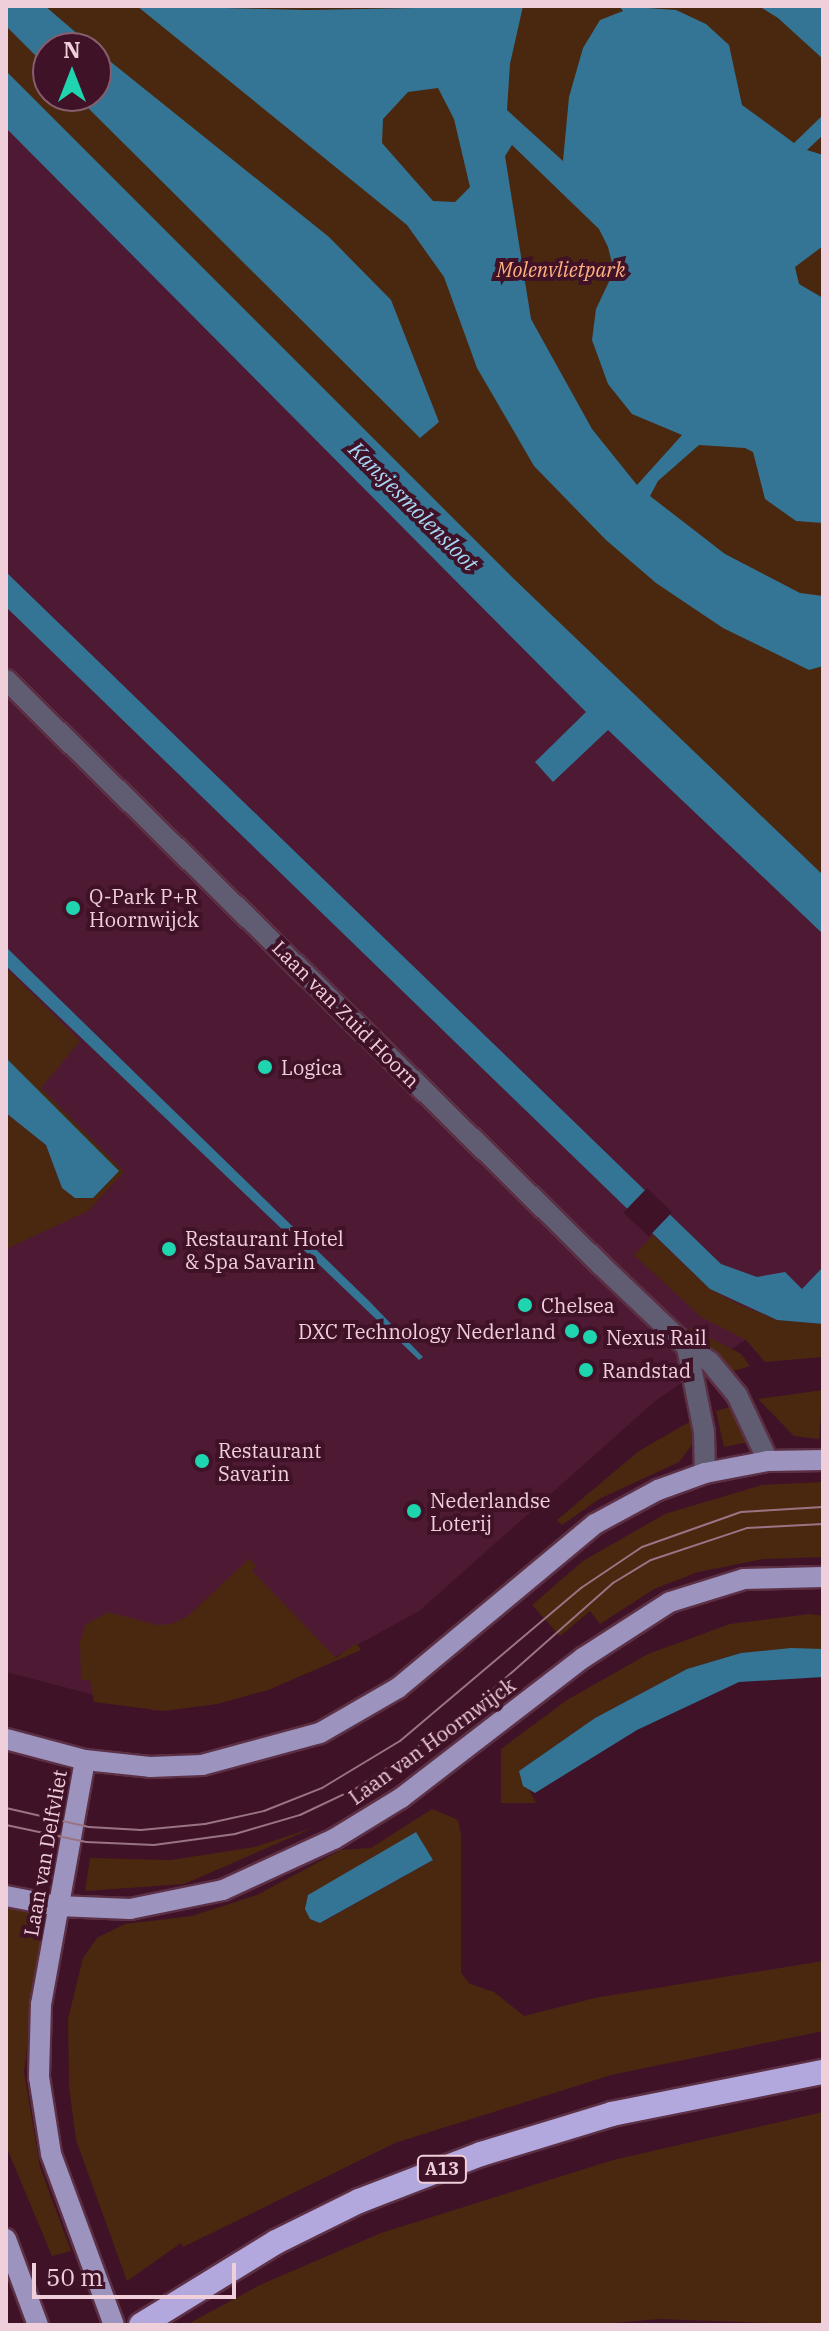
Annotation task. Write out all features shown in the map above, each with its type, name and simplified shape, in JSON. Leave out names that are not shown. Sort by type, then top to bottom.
[{"type":"highway","name":"A13","points":[[141,2325],[197,2287],[359,2201],[481,2154],[612,2114],[823,2072]]},
{"type":"main road","points":[[8,1746],[85,1760],[150,1767],[202,1765],[320,1733],[398,1688],[595,1524],[658,1490],[705,1473],[768,1461],[823,1460]]},
{"type":"main road","name":"Laan van Hoornwijck","points":[[6,1896],[58,1906],[130,1909],[177,1903],[258,1876],[401,1798],[583,1658],[670,1602],[744,1579],[823,1577]]},
{"type":"main road","name":"Laan van Delfvliet","points":[[85,1760],[39,2028],[42,2108],[64,2196],[114,2325]]},
{"type":"main road","points":[[6,2239],[38,2325]]},
{"type":"street","name":"Laan van Zuid Hoorn","points":[[6,680],[687,1347],[710,1362],[737,1395],[768,1461]]},
{"type":"street","points":[[687,1347],[704,1432],[705,1473]]},
{"type":"shaded area","points":[[6,114],[823,919],[823,1287],[655,1401],[419,1611],[335,1657],[251,1690],[156,1711],[6,1672]]},
{"type":"green space","name":"Molenvlietpark","points":[[6,6],[823,6],[823,894],[6,91]]},
{"type":"green space","points":[[6,968],[80,1041],[41,1088],[124,1172],[88,1211],[6,1249],[6,1113],[46,1145],[62,1188],[50,1104],[6,1058]]},
{"type":"green space","points":[[653,1235],[710,1289],[740,1305],[777,1320],[823,1324],[823,1357],[765,1362],[746,1340],[701,1317],[634,1255]]},
{"type":"green space","points":[[691,1328],[741,1354],[750,1366],[730,1372],[688,1331]]},
{"type":"green space","points":[[823,1390],[819,1439],[794,1436],[758,1399]]},
{"type":"green space","points":[[733,1406],[748,1442],[724,1447],[716,1411]]},
{"type":"green space","points":[[691,1421],[694,1442],[679,1462],[599,1499],[562,1525],[557,1520],[639,1451]]},
{"type":"green space","points":[[823,1482],[823,1557],[763,1559],[698,1572],[654,1589],[600,1624],[590,1611],[560,1636],[532,1605],[583,1561],[665,1514],[762,1485]]},
{"type":"green space","points":[[249,1559],[256,1566],[252,1571],[336,1658],[356,1643],[361,1650],[268,1690],[217,1704],[164,1711],[94,1702],[90,1680],[81,1680],[80,1642],[85,1625],[108,1612],[157,1625],[171,1624],[187,1617]]},
{"type":"green space","points":[[810,1614],[823,1616],[823,1649],[741,1653],[687,1669],[595,1718],[519,1771],[536,1803],[501,1803],[501,1749],[567,1700],[648,1654],[730,1624]]},
{"type":"green space","points":[[432,1809],[458,1820],[461,1835],[461,1973],[470,1984],[494,1992],[524,2016],[595,1998],[823,1961],[823,2031],[611,2075],[395,2143],[183,2247],[181,2243],[127,2281],[76,2140],[69,2086],[68,2019],[83,1958],[97,1938],[125,1924],[192,1916],[257,1895],[341,1850],[371,1848]],"holes":[[[415,1832],[433,1860],[321,1923]]]},
{"type":"green space","points":[[315,1827],[184,1884],[85,1891],[90,1858],[171,1860],[255,1847]]},
{"type":"green space","points":[[6,1908],[44,1914],[24,2072],[40,2167],[71,2251],[52,2256],[6,2146]]},
{"type":"green space","points":[[823,2112],[823,2325],[659,2319],[592,2325],[186,2325],[260,2285],[381,2233],[613,2160]]},
{"type":"water","points":[[6,6],[45,6],[75,32],[32,32],[32,52],[6,26]]},
{"type":"water","points":[[137,6],[308,10],[523,6],[510,64],[507,110],[563,161],[569,97],[583,48],[600,20],[623,11],[619,6],[676,10],[706,24],[729,45],[742,105],[794,143],[823,115],[823,135],[807,150],[823,155],[823,246],[795,267],[799,284],[823,298],[823,523],[796,521],[765,499],[753,452],[745,448],[699,445],[658,481],[650,496],[725,554],[800,593],[823,596],[823,666],[809,670],[723,628],[656,583],[606,540],[534,466],[477,368],[444,277],[407,225]],"holes":[[[438,88],[454,119],[470,187],[455,202],[433,201],[382,143],[383,119],[408,92]],[[512,145],[599,229],[608,247],[614,271],[596,309],[592,340],[608,384],[632,414],[682,435],[637,485],[592,429],[531,319],[505,156]]]},
{"type":"water","points":[[759,6],[823,6],[823,59],[778,18]]},
{"type":"water","points":[[112,63],[329,237],[391,300],[439,422],[420,438],[92,112],[112,112]]},
{"type":"water","name":"Kansjesmolensloot","points":[[6,71],[32,97],[32,112],[47,112],[514,579],[823,875],[823,934],[608,730],[553,782],[535,762],[586,712],[6,128]]},
{"type":"water","points":[[6,572],[721,1264],[757,1277],[785,1272],[802,1289],[823,1267],[823,1324],[777,1320],[710,1289],[6,607]]},
{"type":"water","points":[[6,947],[423,1357],[419,1360],[6,966]]},
{"type":"water","points":[[6,1058],[119,1171],[93,1198],[75,1198],[62,1188],[46,1145],[6,1113]]},
{"type":"water","points":[[791,1648],[823,1649],[823,1677],[739,1682],[637,1730],[535,1793],[523,1786],[519,1771],[595,1718],[687,1669],[741,1653]]},
{"type":"water","points":[[416,1832],[433,1860],[320,1923],[310,1919],[305,1909],[308,1895]]},
{"type":"pier","points":[[647,1188],[672,1212],[649,1237],[623,1212]]},
{"type":"tram line","points":[[6,1808],[89,1827],[141,1830],[205,1824],[264,1811],[322,1788],[400,1741],[581,1588],[642,1547],[741,1512],[823,1507]]},
{"type":"tram line","points":[[6,1825],[86,1842],[154,1845],[235,1834],[300,1815],[355,1789],[412,1751],[483,1698],[613,1583],[651,1560],[747,1528],[823,1524]]},
{"type":"place","name":"Q-Park P+R Hoornwijck","points":[[73,908]]},
{"type":"place","name":"Logica","points":[[265,1067]]},
{"type":"place","name":"Restaurant Hotel & Spa Savarin","points":[[169,1249]]},
{"type":"place","name":"Chelsea","points":[[525,1305]]},
{"type":"place","name":"DXC Technology Nederland","points":[[572,1331]]},
{"type":"place","name":"Nexus Rail","points":[[590,1337]]},
{"type":"place","name":"Randstad","points":[[586,1370]]},
{"type":"place","name":"Restaurant Savarin","points":[[202,1461]]},
{"type":"place","name":"Nederlandse Loterij","points":[[414,1511]]}]
